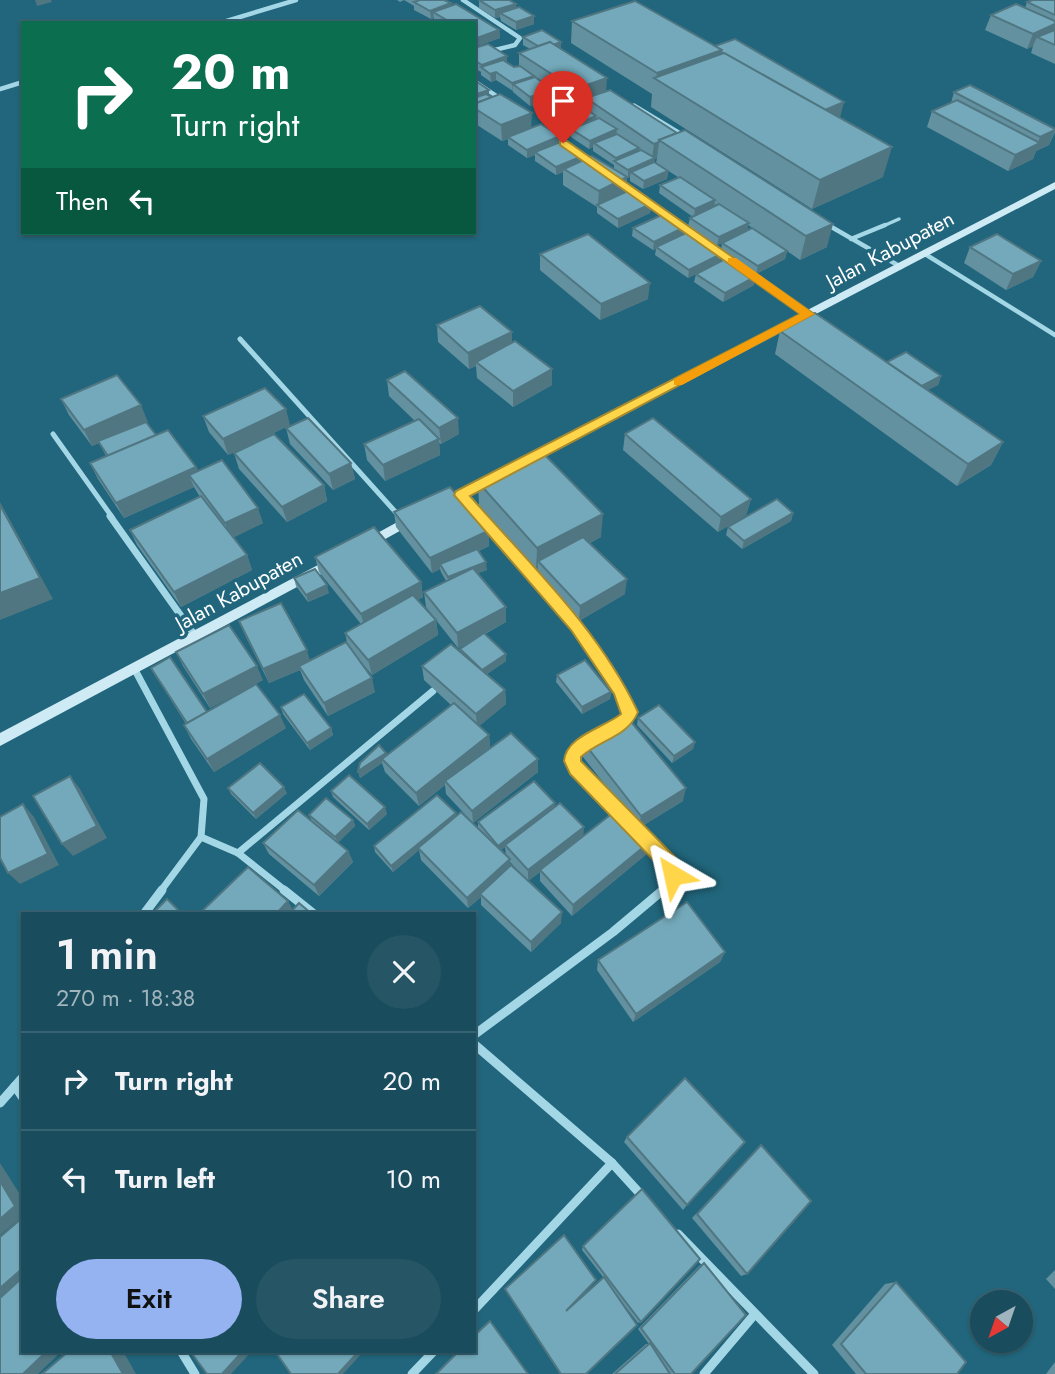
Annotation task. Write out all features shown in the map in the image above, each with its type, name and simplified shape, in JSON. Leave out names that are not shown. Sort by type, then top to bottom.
[{"type":"main road","name":"Jalan Kabupaten","points":[[520,464],[1055,185]]},
{"type":"main road","points":[[356,550],[508,470]]},
{"type":"main road","name":"Jalan Kabupaten","points":[[0,740],[344,556]]},
{"type":"street","points":[[227,21],[296,0]]},
{"type":"street","points":[[463,0],[520,38],[515,45],[476,55]]},
{"type":"street","points":[[476,82],[508,104]]},
{"type":"street","points":[[0,89],[21,83]]},
{"type":"street","points":[[619,182],[808,314]]},
{"type":"street","points":[[240,340],[405,523]]},
{"type":"street","points":[[53,434],[196,636]]},
{"type":"street","points":[[460,495],[576,626],[620,690],[630,712],[627,719],[613,729]]},
{"type":"street","points":[[135,670],[204,799],[201,837],[145,912]]},
{"type":"street","points":[[238,853],[433,691]]},
{"type":"street","points":[[604,734],[577,750],[572,761],[576,769],[629,824]]},
{"type":"street","points":[[476,1034],[614,932],[665,889],[673,875],[670,865],[638,833]]},
{"type":"street","points":[[201,837],[238,853],[312,912]]},
{"type":"street","points":[[476,1046],[612,1163],[650,1203]]},
{"type":"street","points":[[0,1103],[21,1079]]},
{"type":"street","points":[[15,1086],[21,1095]]},
{"type":"street","points":[[476,1308],[612,1163]]},
{"type":"street","points":[[669,1224],[754,1315],[814,1374]]},
{"type":"street","points":[[704,1374],[754,1315]]},
{"type":"street","points":[[182,1353],[195,1374]]},
{"type":"street","points":[[412,1374],[433,1353]]},
{"type":"lane","points":[[634,105],[691,140]]},
{"type":"lane","points":[[817,218],[901,267]]},
{"type":"lane","points":[[851,239],[899,219]]},
{"type":"lane","points":[[925,254],[1055,335]]},
{"type":"building","points":[[444,0],[451,3],[430,11],[414,2]]},
{"type":"building","points":[[479,0],[509,0],[516,4],[495,10]]},
{"type":"building","points":[[1055,0],[1055,15],[1027,2]]},
{"type":"building","points":[[635,1],[722,50],[657,73],[572,21]]},
{"type":"building","points":[[456,4],[499,30],[477,38],[476,21],[449,21],[433,12]]},
{"type":"building","points":[[1016,4],[1055,21],[1055,24],[1033,34],[991,15]]},
{"type":"building","points":[[519,7],[534,16],[516,22],[500,13]]},
{"type":"building","points":[[542,30],[561,42],[538,46],[523,37]]},
{"type":"building","points":[[1055,30],[1055,45],[1037,37]]},
{"type":"building","points":[[735,39],[844,102],[825,110],[721,53],[722,50],[715,46]]},
{"type":"building","points":[[550,42],[607,78],[575,89],[519,53]]},
{"type":"building","points":[[488,44],[507,56],[482,65],[476,61],[476,47]]},
{"type":"building","points":[[724,53],[892,147],[820,180],[654,78]]},
{"type":"building","points":[[503,60],[514,67],[520,66],[534,76],[512,83],[496,72],[490,74],[481,67]]},
{"type":"building","points":[[535,77],[553,90],[530,97],[513,84]]},
{"type":"building","points":[[476,81],[489,90],[476,94]]},
{"type":"building","points":[[970,85],[1055,130],[1040,137],[954,92]]},
{"type":"building","points":[[610,90],[677,133],[654,144],[586,98]]},
{"type":"building","points":[[556,91],[578,107],[555,115],[533,99]]},
{"type":"building","points":[[486,94],[492,97],[476,103],[476,97]]},
{"type":"building","points":[[500,94],[532,113],[501,125],[476,109],[476,103]]},
{"type":"building","points":[[957,100],[1040,143],[1015,155],[932,111]]},
{"type":"building","points":[[583,107],[596,116],[569,127],[556,116]]},
{"type":"building","points":[[599,118],[617,129],[590,141],[571,129]]},
{"type":"building","points":[[541,124],[560,136],[527,150],[508,137]]},
{"type":"building","points":[[685,130],[833,224],[806,236],[659,140]]},
{"type":"building","points":[[617,134],[639,148],[616,158],[594,143]]},
{"type":"building","points":[[563,141],[585,155],[556,167],[535,152]]},
{"type":"building","points":[[641,150],[655,158],[628,170],[614,161]]},
{"type":"building","points":[[592,156],[627,177],[599,191],[564,169]]},
{"type":"building","points":[[654,162],[668,171],[644,181],[631,172]]},
{"type":"building","points":[[680,177],[715,200],[695,209],[660,185]]},
{"type":"building","points":[[630,190],[651,204],[618,219],[597,205]]},
{"type":"building","points":[[719,204],[749,223],[719,237],[690,218]]},
{"type":"building","points":[[666,213],[687,226],[654,242],[633,228]]},
{"type":"building","points":[[752,228],[787,251],[758,266],[722,243]]},
{"type":"building","points":[[688,232],[721,254],[689,270],[656,247]]},
{"type":"building","points":[[588,234],[650,283],[601,304],[540,254]]},
{"type":"building","points":[[997,234],[1041,261],[1013,274],[970,247]]},
{"type":"building","points":[[727,258],[755,277],[725,293],[696,274]]},
{"type":"building","points":[[480,306],[512,332],[468,353],[437,325]]},
{"type":"building","points":[[815,313],[1003,442],[968,464],[780,331]]},
{"type":"building","points":[[515,341],[552,369],[513,391],[476,362]]},
{"type":"building","points":[[906,352],[941,376],[922,386],[887,362]]},
{"type":"building","points":[[405,371],[458,418],[439,428],[387,380]]},
{"type":"building","points":[[117,375],[141,405],[84,430],[61,399]]},
{"type":"building","points":[[265,388],[286,409],[223,439],[203,416]]},
{"type":"building","points":[[308,418],[351,463],[329,474],[286,428]]},
{"type":"building","points":[[653,418],[751,499],[721,517],[625,434]]},
{"type":"building","points":[[419,419],[439,439],[383,465],[364,444]]},
{"type":"building","points":[[146,422],[156,435],[108,456],[98,441]]},
{"type":"building","points":[[168,430],[196,467],[116,503],[90,463]]},
{"type":"building","points":[[274,434],[324,485],[282,507],[234,453]]},
{"type":"building","points":[[542,452],[603,514],[537,548],[478,482]]},
{"type":"building","points":[[222,460],[258,508],[225,523],[189,475]]},
{"type":"building","points":[[450,487],[488,531],[430,558],[394,512]]},
{"type":"building","points":[[201,496],[247,555],[174,592],[130,530]]},
{"type":"building","points":[[777,499],[793,513],[744,541],[728,527]]},
{"type":"building","points":[[0,505],[40,578],[0,593]]},
{"type":"building","points":[[374,527],[421,582],[361,614],[315,557]]},
{"type":"building","points":[[583,537],[627,579],[580,606],[538,561]]},
{"type":"building","points":[[477,549],[486,562],[448,577],[440,564]]},
{"type":"building","points":[[473,568],[506,607],[457,633],[424,592]]},
{"type":"building","points":[[315,569],[327,585],[306,595],[294,578]]},
{"type":"building","points":[[413,595],[436,620],[368,660],[345,633]]},
{"type":"building","points":[[281,603],[307,650],[263,669],[239,621]]},
{"type":"building","points":[[229,625],[257,666],[203,694],[176,652]]},
{"type":"building","points":[[484,633],[506,654],[482,670],[460,649]]},
{"type":"building","points":[[346,642],[372,678],[324,703],[299,666]]},
{"type":"building","points":[[451,644],[505,690],[476,714],[422,666]]},
{"type":"building","points":[[170,657],[207,712],[187,723],[151,668]]},
{"type":"building","points":[[585,660],[611,692],[582,707],[557,675]]},
{"type":"building","points":[[256,684],[280,715],[207,759],[184,725]]},
{"type":"building","points":[[304,694],[331,728],[307,743],[281,707]]},
{"type":"building","points":[[454,703],[489,735],[416,793],[382,759]]},
{"type":"building","points":[[659,705],[695,742],[674,756],[638,718]]},
{"type":"building","points":[[628,718],[686,788],[641,816],[584,743]]},
{"type":"building","points":[[511,733],[538,759],[472,811],[445,781]]},
{"type":"building","points":[[379,745],[386,753],[358,771],[360,763]]},
{"type":"building","points":[[260,763],[284,787],[253,813],[228,788]]},
{"type":"building","points":[[349,775],[385,807],[367,824],[331,791]]},
{"type":"building","points":[[70,776],[97,826],[62,844],[33,796]]},
{"type":"building","points":[[534,781],[555,803],[498,846],[478,822]]},
{"type":"building","points":[[437,795],[456,813],[391,866],[374,846]]},
{"type":"building","points":[[326,798],[353,820],[335,837],[309,815]]},
{"type":"building","points":[[560,803],[584,827],[528,870],[505,845]]},
{"type":"building","points":[[23,804],[48,854],[8,873],[0,858],[0,817]]},
{"type":"building","points":[[619,808],[652,840],[573,905],[540,870]]},
{"type":"building","points":[[298,810],[348,851],[314,885],[263,843]]},
{"type":"building","points":[[461,812],[510,859],[467,898],[418,848]]},
{"type":"building","points":[[511,865],[562,912],[531,942],[480,894]]},
{"type":"building","points":[[248,867],[288,901],[278,912],[201,912]]},
{"type":"building","points":[[167,899],[180,912],[154,912]]},
{"type":"building","points":[[687,902],[725,952],[636,1014],[598,960]]},
{"type":"building","points":[[299,903],[310,912],[291,912]]},
{"type":"building","points":[[685,1078],[745,1142],[687,1205],[627,1137]]},
{"type":"building","points":[[761,1145],[811,1201],[747,1274],[697,1214]]},
{"type":"building","points":[[0,1181],[15,1206],[0,1219]]},
{"type":"building","points":[[642,1189],[700,1259],[641,1322],[583,1246]]},
{"type":"building","points":[[21,1219],[21,1270],[0,1288],[0,1237]]},
{"type":"building","points":[[564,1235],[596,1280],[566,1311],[604,1277],[637,1325],[586,1374],[561,1374],[505,1289]]},
{"type":"building","points":[[704,1263],[746,1315],[691,1374],[675,1374],[641,1328]]},
{"type":"building","points":[[21,1279],[21,1353],[45,1353],[23,1374],[0,1374],[0,1298]]},
{"type":"building","points":[[896,1282],[966,1362],[957,1374],[866,1374],[841,1344]]},
{"type":"building","points":[[490,1321],[528,1374],[436,1374],[457,1353],[476,1353],[476,1334]]},
{"type":"building","points":[[650,1343],[670,1374],[615,1374]]},
{"type":"building","points":[[67,1353],[111,1353],[123,1374],[42,1374]]},
{"type":"building","points":[[191,1353],[241,1353],[222,1374],[207,1374]]},
{"type":"building","points":[[276,1353],[357,1353],[338,1374],[291,1374]]},
{"type":"slow traffic","points":[[678,382],[808,314],[732,261]]},
{"type":"route","points":[[563,143],[808,314],[460,495],[546,589],[576,626],[620,690],[630,712],[627,719],[585,743],[573,754],[572,761],[576,769],[670,865],[673,875]]}]
